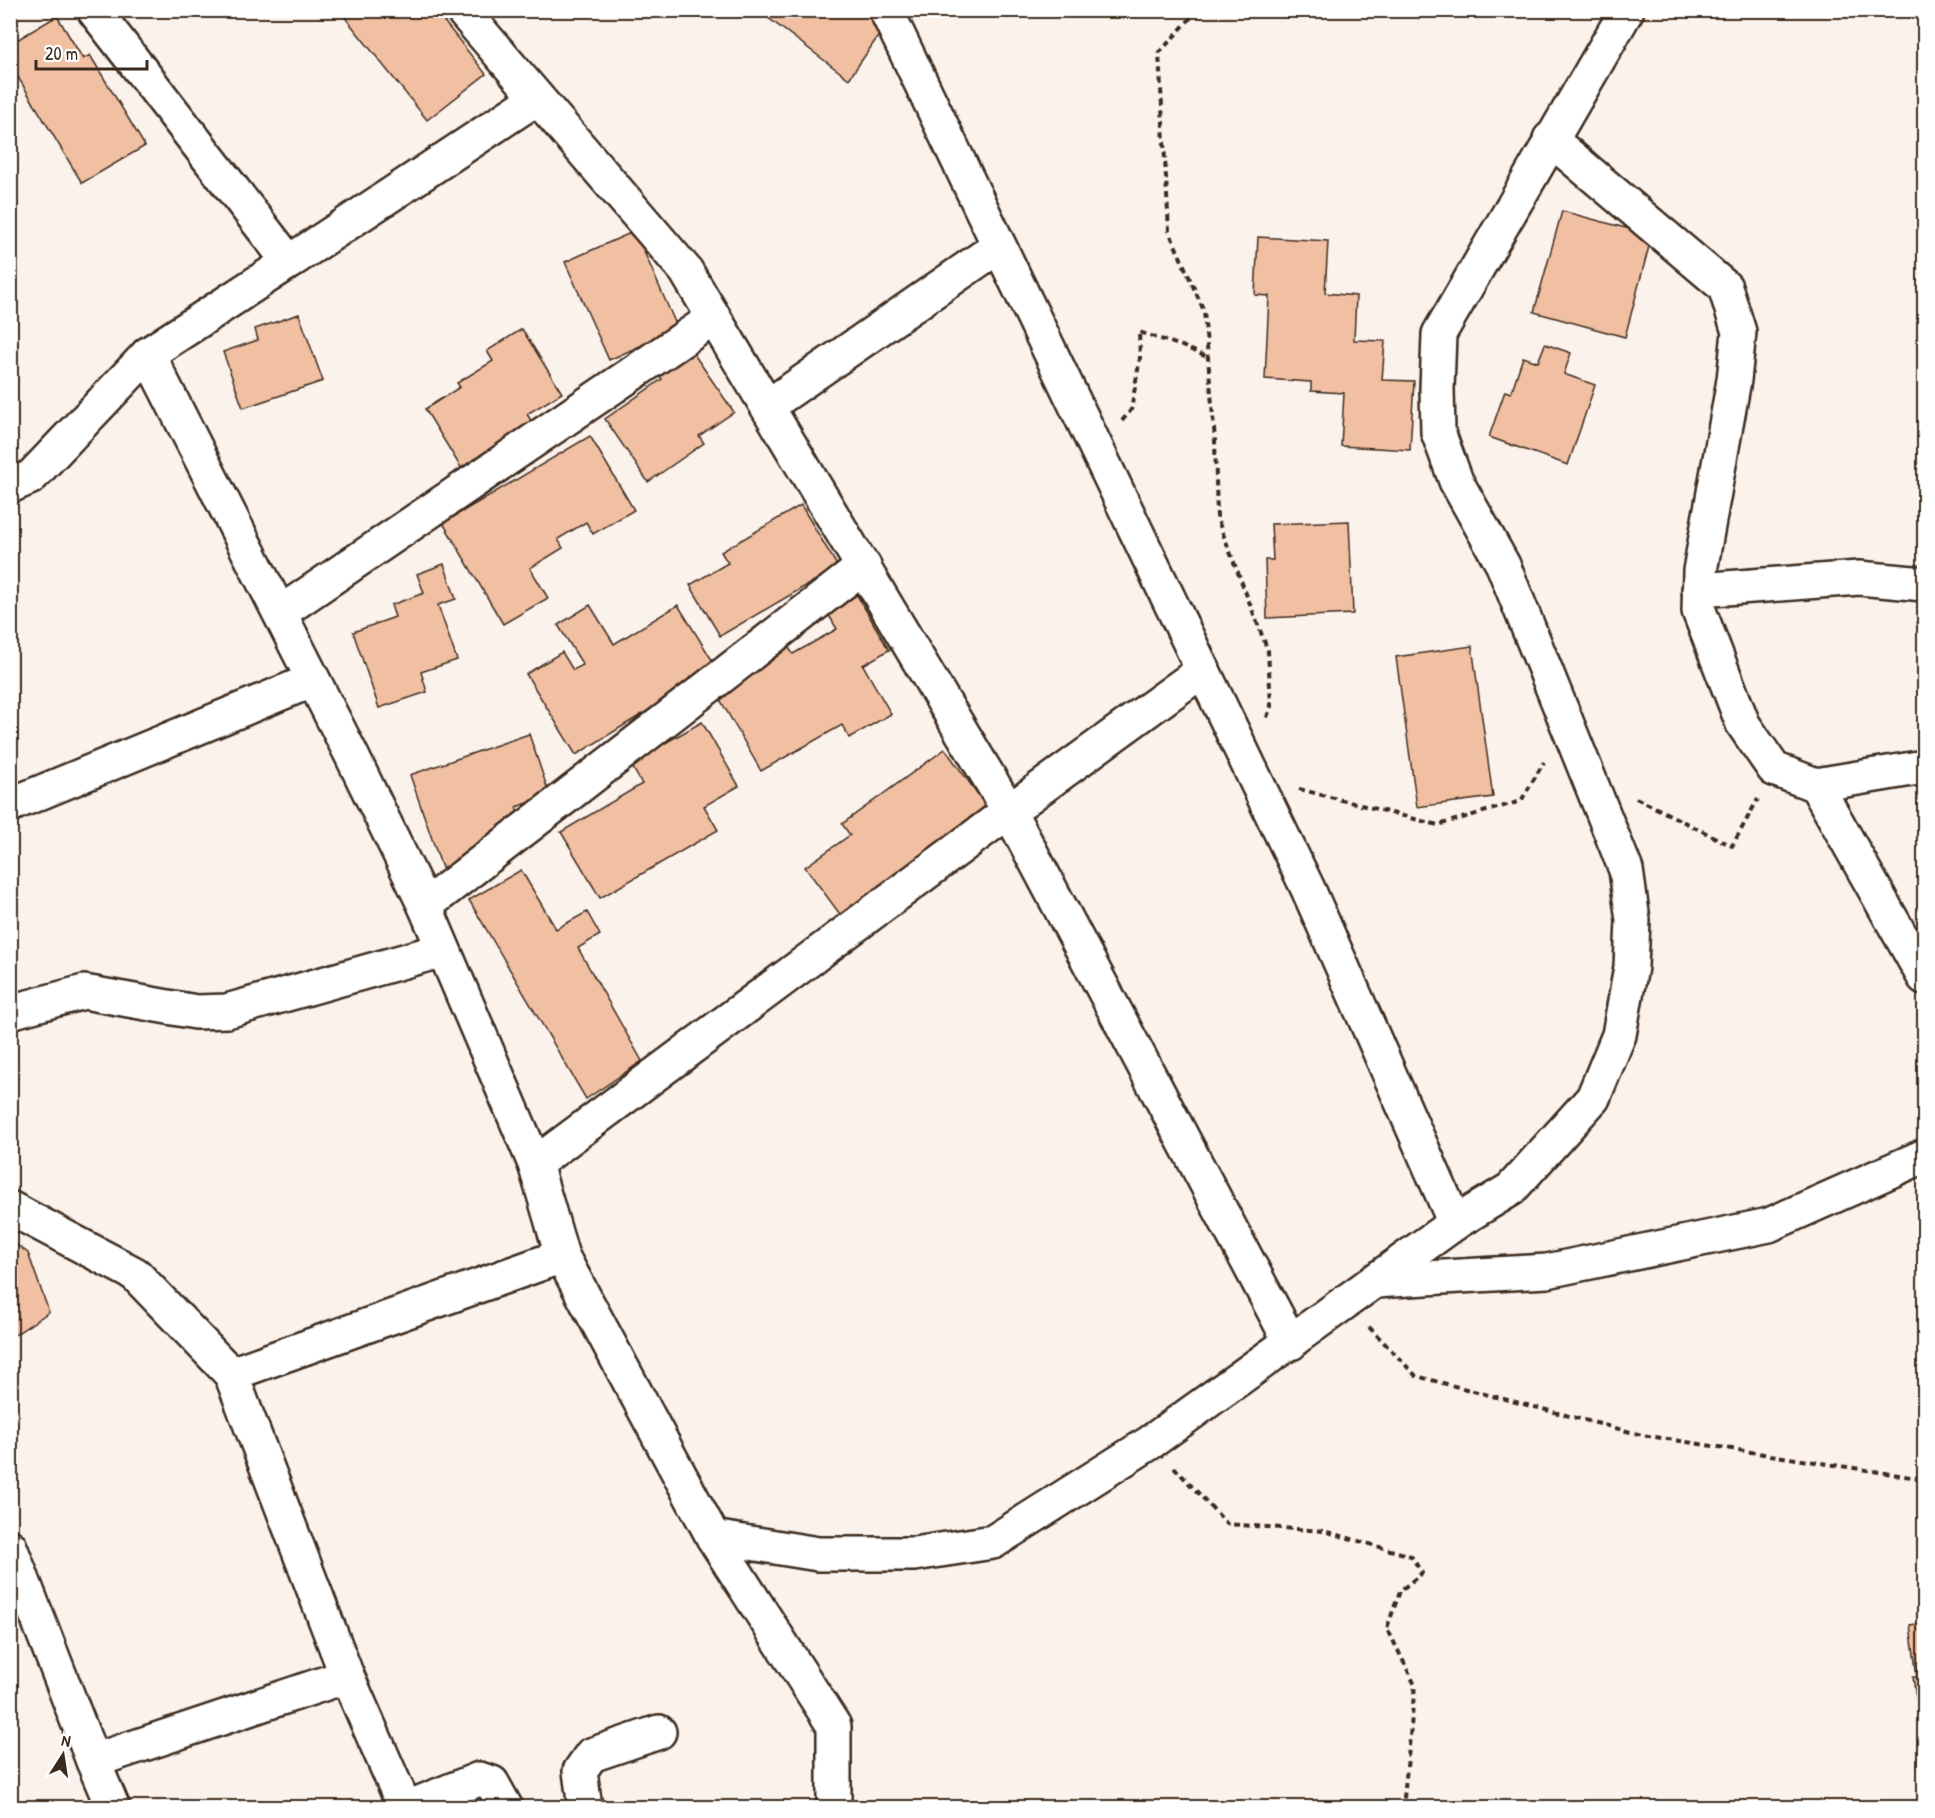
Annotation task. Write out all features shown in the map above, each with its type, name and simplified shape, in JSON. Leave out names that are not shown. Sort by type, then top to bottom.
[{"type":"street","points":[[94,10],[289,262]]},
{"type":"street","points":[[462,10],[686,272],[1009,811],[1291,1342]]},
{"type":"street","points":[[886,10],[1308,889],[1455,1223]]},
{"type":"street","points":[[712,1537],[818,1554],[914,1554],[993,1542],[1151,1442],[1455,1223],[1510,1189],[1593,1098],[1619,1035],[1631,967],[1633,920],[1626,870],[1503,565],[1456,481],[1438,432],[1437,389],[1439,334],[1627,10]]},
{"type":"street","points":[[10,486],[31,477],[148,354],[537,98]]},
{"type":"street","points":[[1551,139],[1725,288],[1739,332],[1734,380],[1700,571],[1699,611],[1743,724],[1774,769],[1816,785],[1924,767]]},
{"type":"street","points":[[768,406],[999,246]]},
{"type":"street","points":[[280,613],[714,318]]},
{"type":"street","points":[[148,354],[280,613],[425,906],[534,1164],[562,1256],[712,1537],[834,1726],[834,1808]]},
{"type":"street","points":[[425,906],[864,566]]},
{"type":"street","points":[[1699,590],[1859,578],[1924,584]]},
{"type":"street","points":[[534,1164],[1009,811],[1203,670]]},
{"type":"street","points":[[10,805],[313,680]]},
{"type":"street","points":[[1816,785],[1924,977]]},
{"type":"street","points":[[10,1012],[84,992],[196,1012],[227,1011],[443,950]]},
{"type":"street","points":[[1375,1281],[1547,1271],[1768,1225],[1924,1156]]},
{"type":"street","points":[[10,1208],[135,1274],[231,1374],[348,1676],[406,1808],[479,1779],[492,1783],[506,1808]]},
{"type":"street","points":[[231,1374],[562,1256]]},
{"type":"street","points":[[10,1547],[113,1808]]},
{"type":"street","points":[[93,1761],[348,1676]]},
{"type":"street","points":[[585,1808],[580,1771],[591,1755],[659,1732]]},
{"type":"path","points":[[1198,10],[1159,53],[1169,231],[1204,311],[1215,440],[1217,518],[1268,651],[1272,706],[1252,771],[1438,825],[1521,801],[1567,723]]},
{"type":"path","points":[[1096,448],[1131,410],[1140,358],[1138,332],[1208,357]]},
{"type":"path","points":[[1587,773],[1732,846],[1774,769]]},
{"type":"path","points":[[1346,1303],[1416,1376],[1642,1436],[1924,1479]]},
{"type":"path","points":[[1151,1442],[1227,1524],[1324,1531],[1411,1556],[1422,1573],[1400,1591],[1387,1628],[1415,1685],[1403,1808]]},
{"type":"building","points":[[339,10],[435,10],[486,74],[427,120]]},
{"type":"building","points":[[771,10],[870,10],[886,25],[849,79],[767,17]]},
{"type":"building","points":[[57,16],[83,59],[90,55],[145,146],[82,183],[10,64],[10,44]]},
{"type":"building","points":[[1562,211],[1652,235],[1625,337],[1534,312]]},
{"type":"building","points":[[635,231],[678,329],[609,360],[565,262]]},
{"type":"building","points":[[1258,237],[1328,241],[1325,293],[1356,296],[1354,340],[1385,341],[1382,380],[1414,381],[1410,450],[1341,446],[1344,393],[1311,391],[1311,382],[1265,379],[1269,296],[1255,295]]},
{"type":"building","points":[[299,314],[323,381],[243,408],[223,352],[258,340],[255,329]]},
{"type":"building","points":[[522,329],[562,393],[527,414],[538,432],[466,476],[425,409],[460,387],[457,383],[493,361],[487,351]]},
{"type":"building","points":[[1545,344],[1571,353],[1564,374],[1595,385],[1568,465],[1489,437],[1505,391],[1511,393],[1523,357],[1538,362]]},
{"type":"building","points":[[691,350],[734,412],[699,436],[704,443],[648,482],[605,419],[662,379],[658,374]]},
{"type":"building","points":[[590,436],[634,510],[593,534],[586,522],[558,539],[563,548],[530,568],[548,598],[503,624],[443,523]]},
{"type":"building","points":[[801,505],[838,567],[720,636],[690,585],[728,563],[721,552]]},
{"type":"building","points":[[1349,521],[1353,614],[1267,618],[1265,560],[1273,560],[1271,524]]},
{"type":"building","points":[[444,564],[456,599],[438,605],[457,660],[421,672],[427,692],[379,708],[353,632],[395,617],[391,605],[424,593],[417,574]]},
{"type":"building","points":[[857,595],[889,650],[863,665],[891,714],[849,738],[842,725],[761,771],[713,687],[787,645],[793,654],[837,629],[827,612]]},
{"type":"building","points":[[590,605],[614,644],[678,605],[717,668],[576,755],[526,674],[562,652],[573,670],[583,665],[558,625]]},
{"type":"building","points":[[1472,646],[1493,797],[1417,807],[1396,657]]},
{"type":"building","points":[[702,722],[739,786],[704,806],[718,830],[600,898],[561,832],[642,784],[630,763]]},
{"type":"building","points":[[529,734],[550,796],[516,807],[523,826],[495,850],[442,868],[410,775]]},
{"type":"building","points":[[945,749],[988,808],[845,921],[805,867],[850,835],[842,824]]},
{"type":"building","points":[[521,870],[556,929],[587,912],[600,935],[578,948],[642,1061],[586,1099],[469,900]]},
{"type":"building","points":[[10,1240],[28,1253],[49,1312],[10,1338]]},
{"type":"building","points":[[1924,1623],[1924,1697],[1916,1698],[1913,1677],[1917,1677],[1910,1625]]}]
